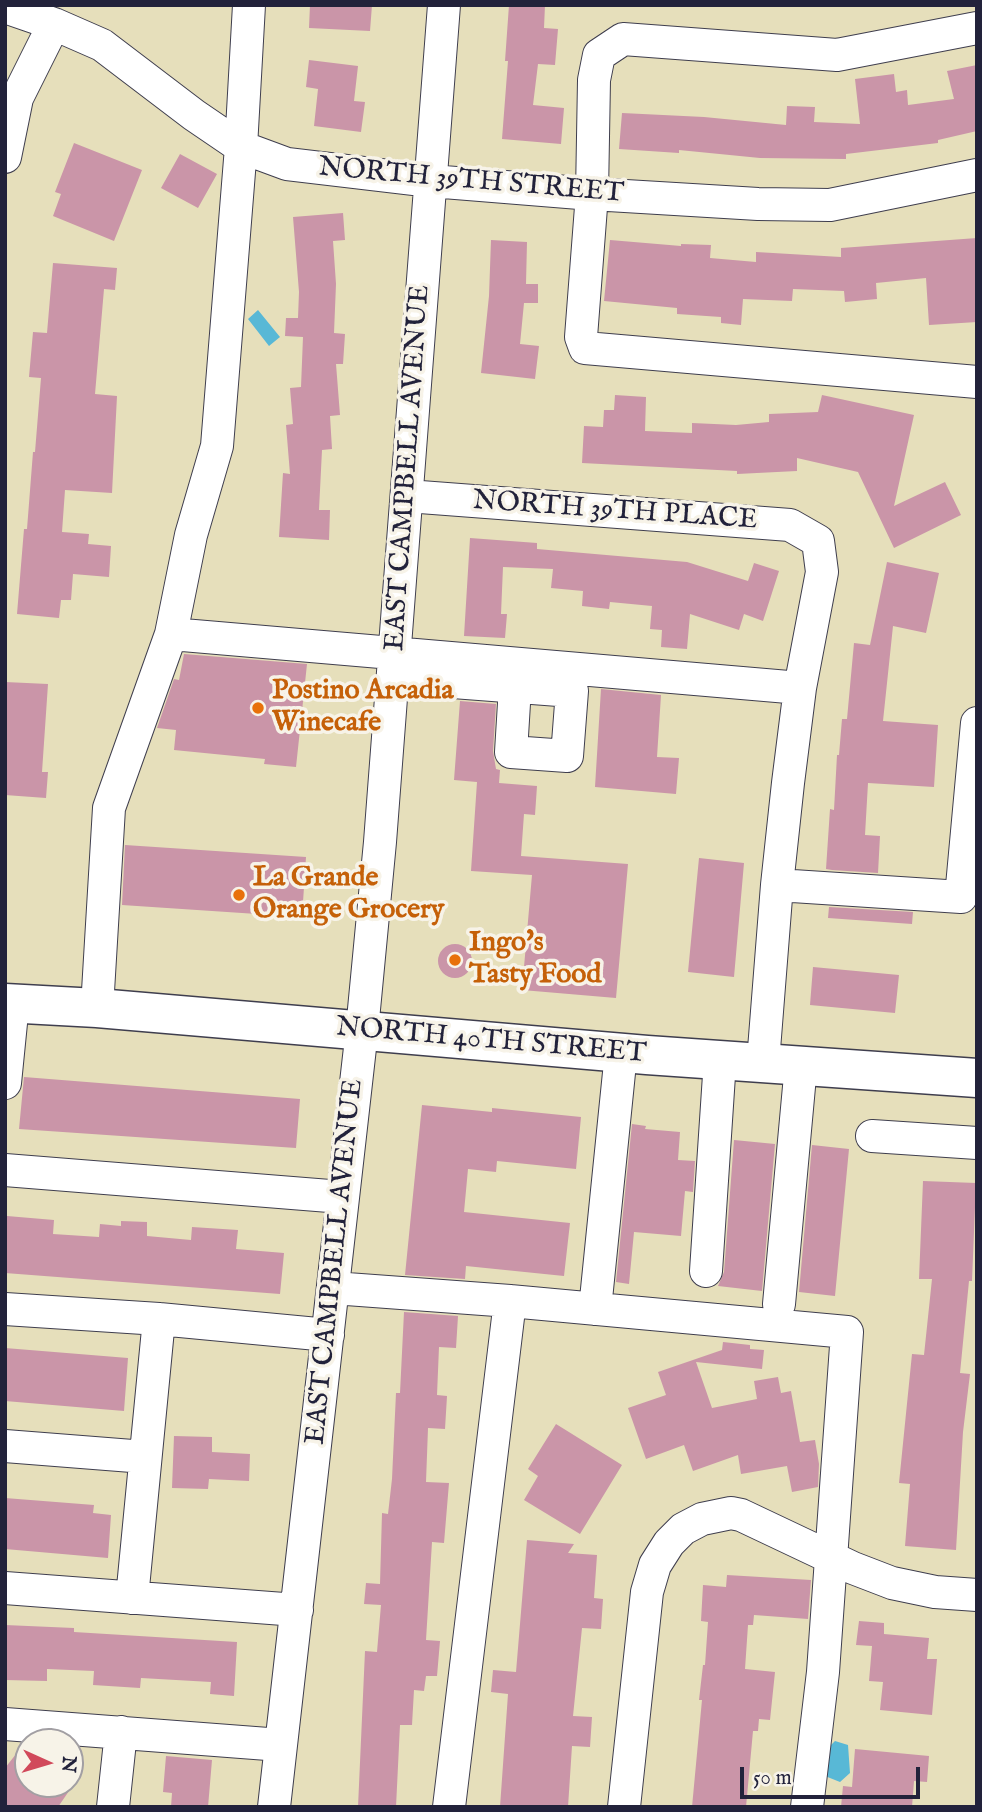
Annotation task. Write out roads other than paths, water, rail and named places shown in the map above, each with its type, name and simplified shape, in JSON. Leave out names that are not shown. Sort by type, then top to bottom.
[{"type":"main road","name":"NORTH 40TH STREET","points":[[9,1003],[97,1008],[621,1053],[977,1078]]},
{"type":"street","points":[[97,1008],[109,808],[171,634],[191,536],[217,446],[241,147],[249,5]]},
{"type":"street","name":"EAST CAMPBELL AVENUE","points":[[274,1807],[362,1030],[395,666],[443,5]]},
{"type":"street","name":"NORTH 39TH STREET","points":[[5,7],[54,24],[102,46],[241,147],[287,164],[431,181],[758,204],[830,205],[977,175]]},
{"type":"street","points":[[5,157],[17,98],[54,24]]},
{"type":"street","points":[[977,28],[837,55],[623,39],[599,55],[594,80],[592,194],[581,337],[585,348],[977,382]]},
{"type":"street","name":"NORTH 39TH PLACE","points":[[407,496],[790,525],[818,541],[822,572],[800,688]]},
{"type":"street","points":[[171,634],[395,666],[515,687]]},
{"type":"street","points":[[395,666],[800,688],[776,885],[762,1062]]},
{"type":"street","points":[[776,885],[961,897],[977,723]]},
{"type":"street","points":[[5,1083],[9,1003]]},
{"type":"street","points":[[595,1309],[621,1053]]},
{"type":"street","points":[[706,1270],[720,1060]]},
{"type":"street","points":[[779,1304],[801,1065]]},
{"type":"street","points":[[872,1136],[977,1143]]},
{"type":"street","points":[[5,1170],[342,1197]]},
{"type":"street","points":[[333,1288],[510,1301],[847,1332],[823,1672],[807,1807]]},
{"type":"street","points":[[449,1807],[510,1301]]},
{"type":"street","points":[[5,1309],[328,1335]]},
{"type":"street","points":[[132,1598],[159,1320]]},
{"type":"street","points":[[5,1446],[145,1457]]},
{"type":"street","points":[[624,1807],[647,1592],[655,1565],[669,1543],[683,1529],[702,1519],[731,1513],[758,1521],[830,1557],[892,1583],[935,1592],[977,1595]]},
{"type":"street","points":[[5,1588],[297,1610]]},
{"type":"street","points":[[5,1724],[281,1745]]},
{"type":"street","points":[[113,1807],[121,1732]]},
{"type":"water","points":[[258,310],[280,337],[269,346],[248,319]]},
{"type":"water","points":[[835,1741],[848,1745],[850,1773],[840,1782],[825,1776],[829,1762],[827,1749]]},
{"type":"place","name":"Postino Arcadia Winecafe","points":[[258,708]]},
{"type":"place","name":"La Grande Orange Grocery","points":[[239,895]]},
{"type":"place","name":"Ingo's Tasty Food","points":[[455,960]]}]
